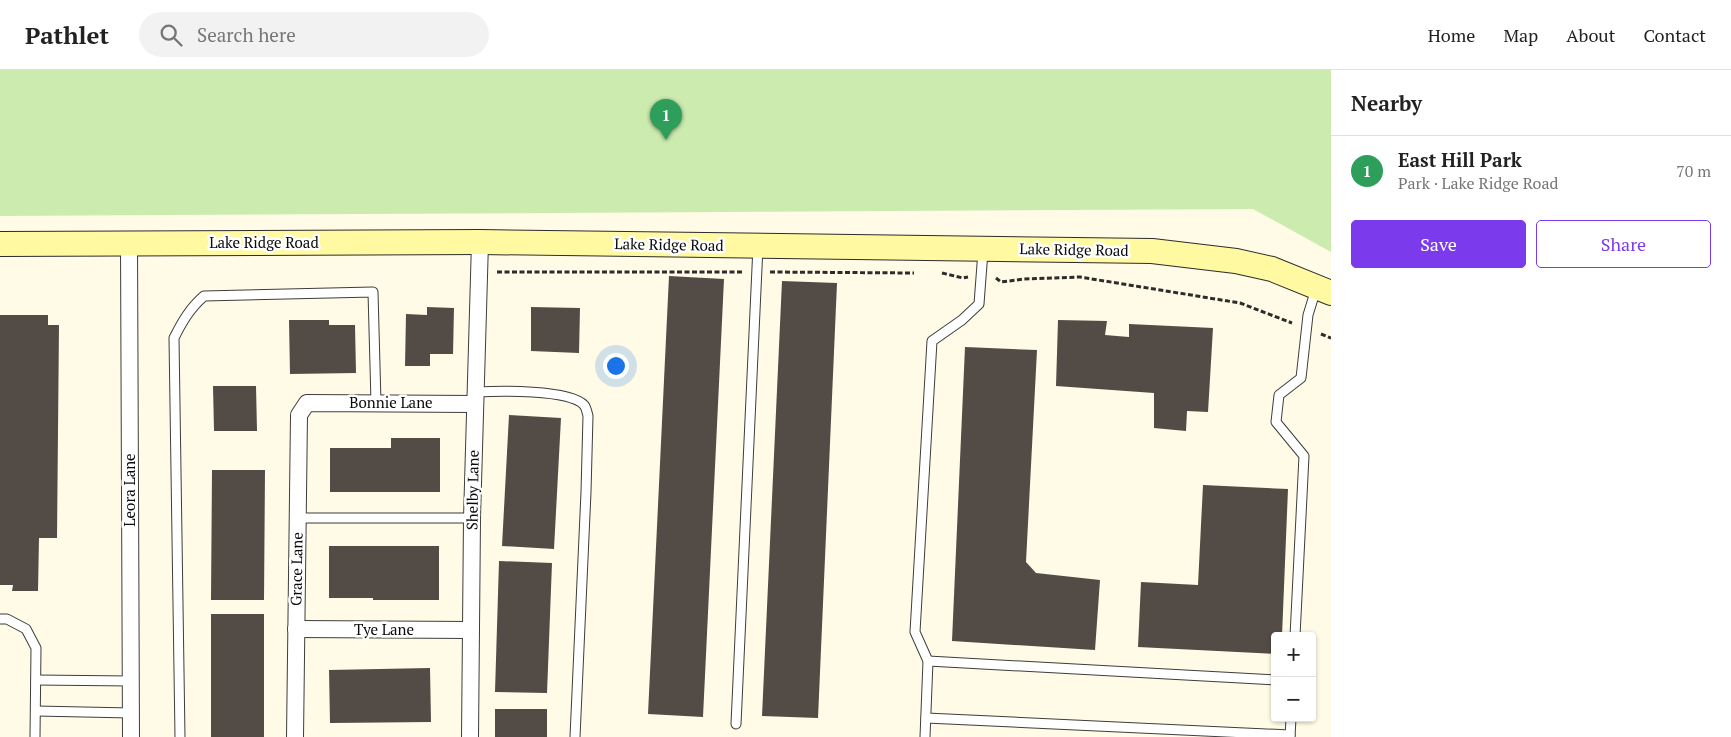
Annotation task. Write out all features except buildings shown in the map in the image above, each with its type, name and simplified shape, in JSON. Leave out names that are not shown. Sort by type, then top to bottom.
[{"type":"street","name":"Lake Ridge Road","points":[[0,244],[480,242],[1152,251],[1236,261],[1272,269],[1324,290]]},
{"type":"street","name":"Shelby Lane","points":[[470,737],[472,518],[480,242]]},
{"type":"street","name":"Leora Lane","points":[[130,244],[131,737]]},
{"type":"street","name":"Bonnie Lane","points":[[307,403],[376,403],[476,398]]},
{"type":"street","name":"Grace Lane","points":[[295,737],[298,415],[307,403]]},
{"type":"street","name":"Tye Lane","points":[[296,629],[471,630]]},
{"type":"lane","points":[[736,724],[758,246]]},
{"type":"lane","points":[[925,737],[928,661],[915,632],[932,341],[962,320],[979,304],[983,249]]},
{"type":"lane","points":[[1295,632],[1304,456],[1276,422],[1279,395],[1301,378],[1305,328],[1308,315],[1324,290]]},
{"type":"lane","points":[[180,737],[174,338],[183,320],[194,305],[204,296],[373,292],[376,403]]},
{"type":"lane","points":[[476,398],[502,391],[569,396],[584,405],[588,416],[575,737]]},
{"type":"lane","points":[[298,518],[472,518]]},
{"type":"lane","points":[[0,619],[7,619],[26,628],[36,648],[35,737]]},
{"type":"lane","points":[[928,661],[1271,680]]},
{"type":"lane","points":[[36,680],[131,681]]},
{"type":"lane","points":[[36,711],[131,713]]},
{"type":"lane","points":[[926,718],[1290,736],[1291,722]]},
{"type":"path","points":[[479,272],[916,272]]},
{"type":"path","points":[[936,273],[946,273],[963,278],[994,276],[1001,282],[1024,279],[1080,277],[1240,303],[1331,338]]},
{"type":"green space","points":[[0,70],[1331,70],[1331,252],[1253,209],[0,216]]},
{"type":"place","name":"East Hill Park","points":[[666,140]]}]
